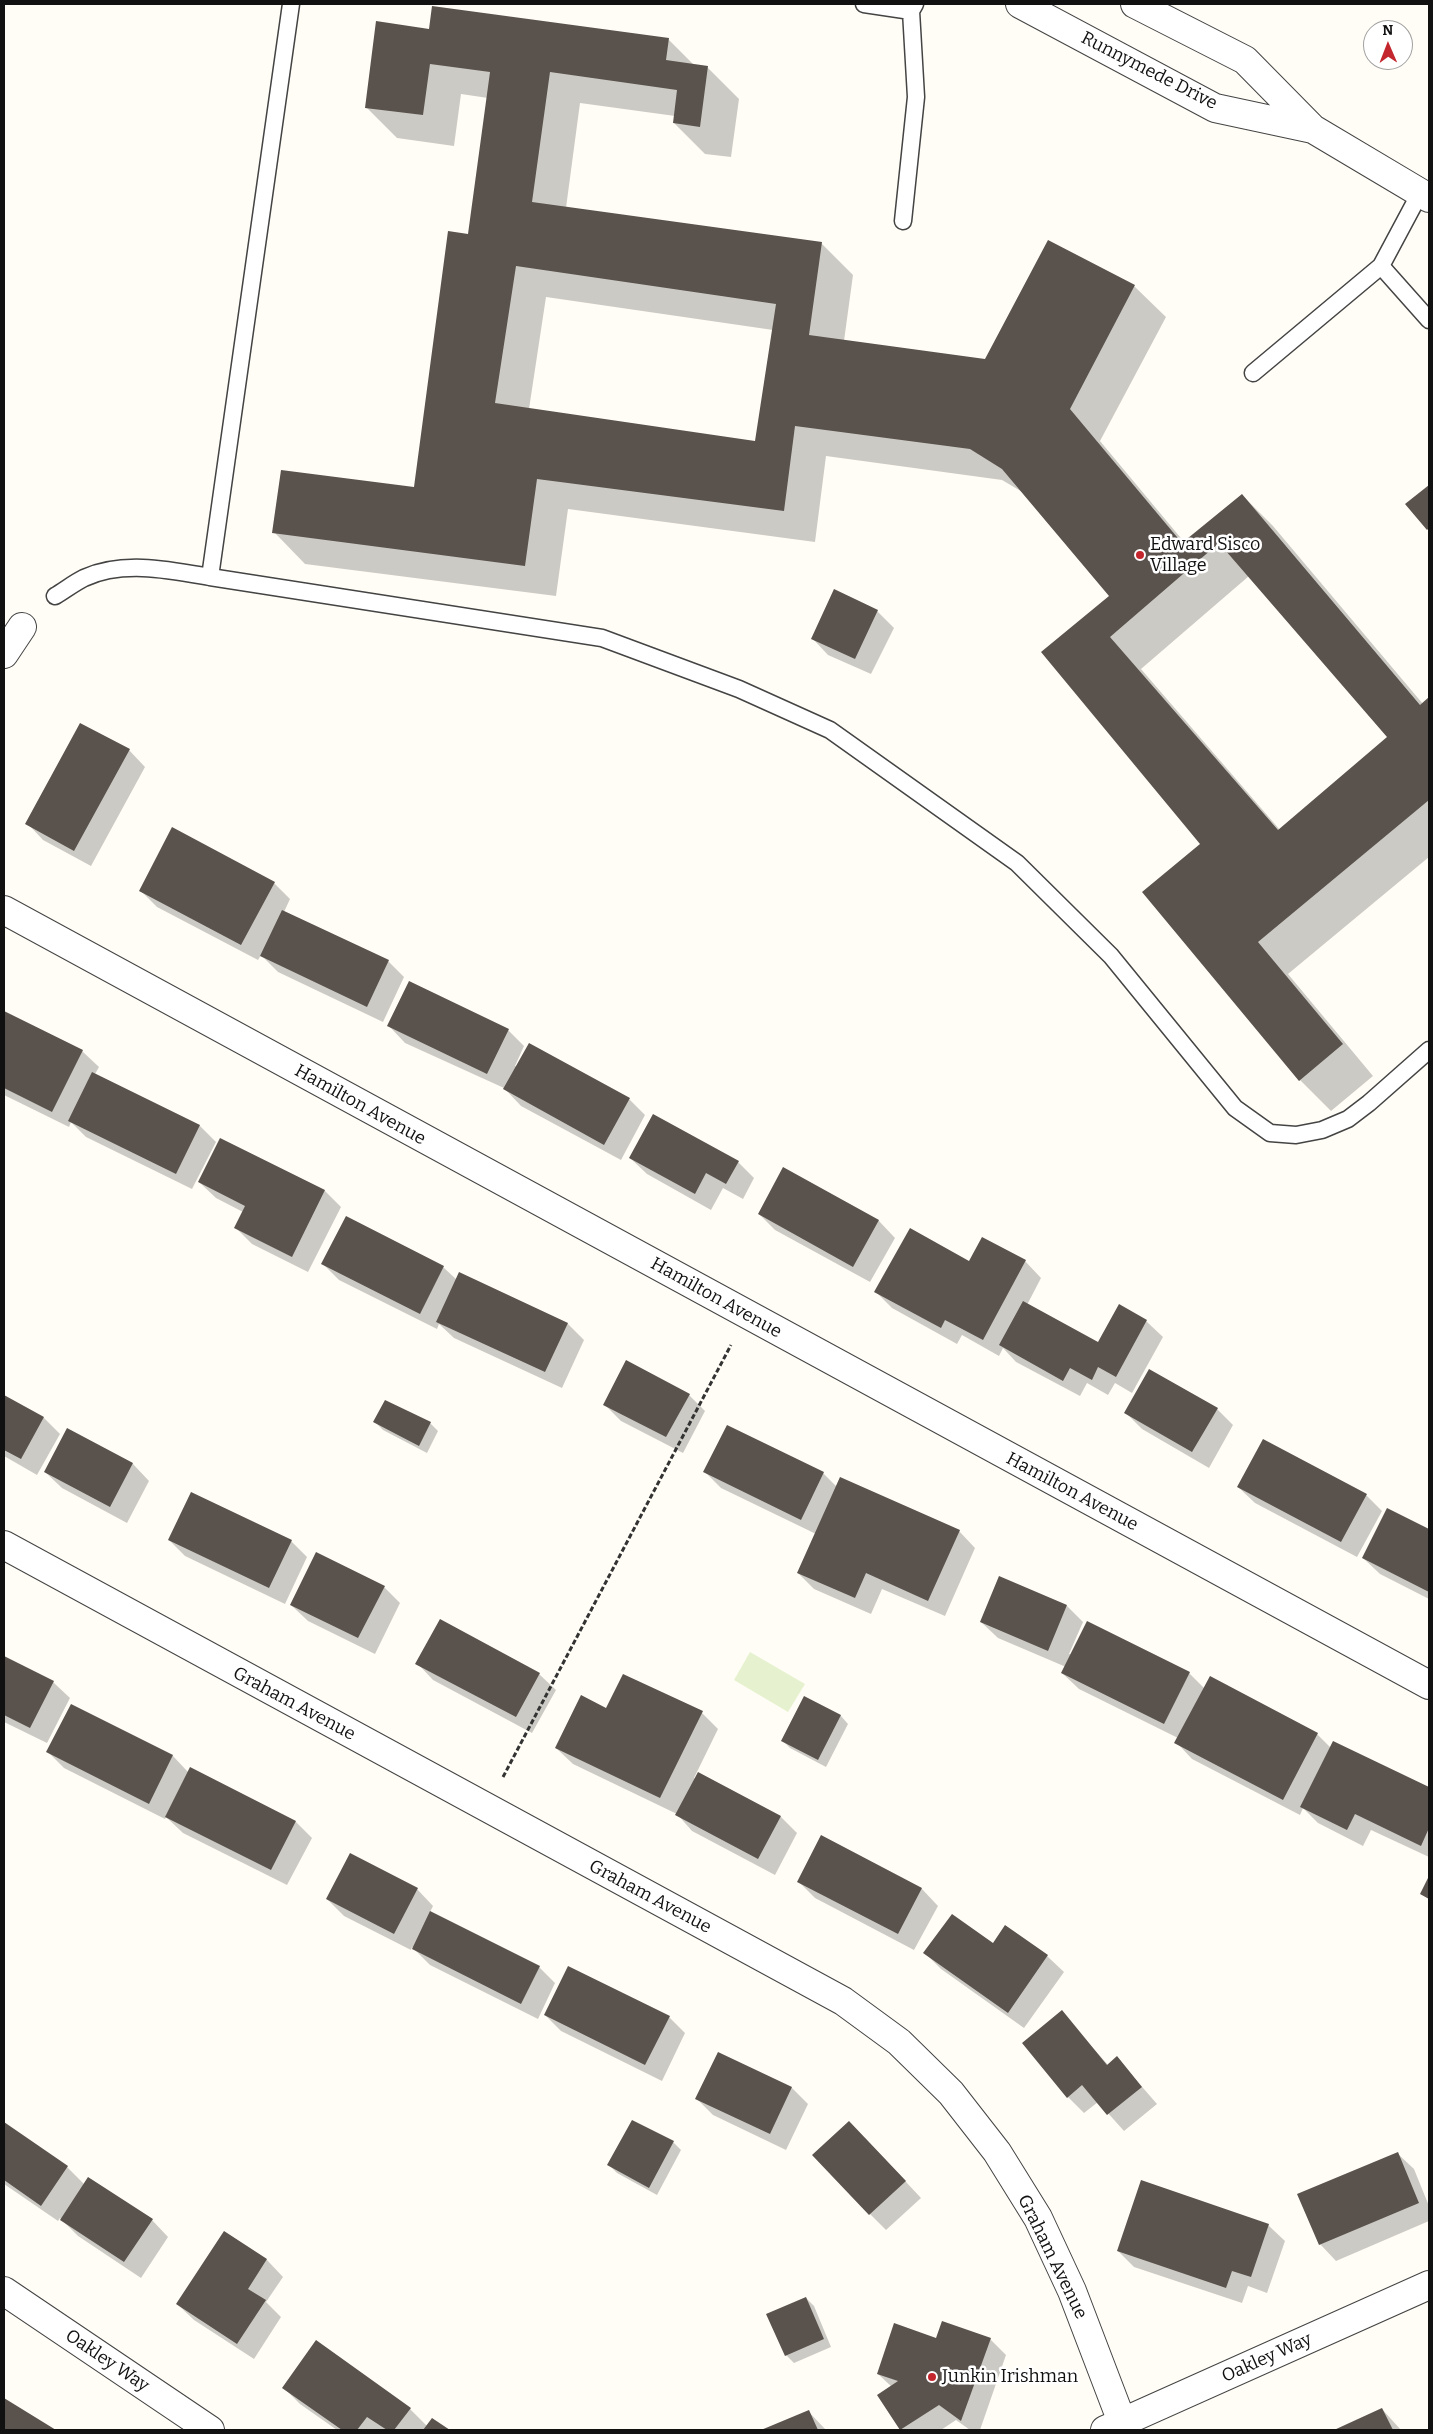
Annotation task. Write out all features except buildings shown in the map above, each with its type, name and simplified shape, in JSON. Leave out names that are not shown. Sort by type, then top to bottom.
[{"type":"street","name":"Runnymede Drive","points":[[1020,4],[1215,108],[1313,129]]},
{"type":"street","name":"Runnymede Drive","points":[[1135,4],[1245,60],[1313,129],[1425,196]]},
{"type":"street","points":[[4,654],[22,627]]},
{"type":"street","name":"Hamilton Avenue","points":[[4,910],[1429,1685]]},
{"type":"street","name":"Graham Avenue","points":[[4,1545],[843,2001],[899,2042],[950,2093],[997,2152],[1038,2218],[1072,2291],[1113,2426]]},
{"type":"street","name":"Oakley Way","points":[[1113,2426],[1429,2285]]},
{"type":"street","name":"Oakley Way","points":[[4,2291],[210,2430]]},
{"type":"lane","points":[[210,577],[291,4]]},
{"type":"lane","points":[[864,4],[913,7],[916,97],[904,221]]},
{"type":"lane","points":[[1253,373],[1381,266],[1425,196]]},
{"type":"lane","points":[[1381,266],[1429,320]]},
{"type":"lane","points":[[55,596],[85,578],[116,570],[151,568],[602,638],[739,689],[830,730],[1017,863],[1111,956],[1235,1108],[1270,1133],[1296,1135],[1322,1130],[1348,1119],[1429,1050]]},
{"type":"path","points":[[486,1808],[747,1315]]},
{"type":"green space","points":[[750,1652],[805,1684],[788,1712],[734,1680]]},
{"type":"place","name":"Edward Sisco Village","points":[[1140,555]]},
{"type":"place","name":"Junkin Irishman","points":[[932,2377]]}]
